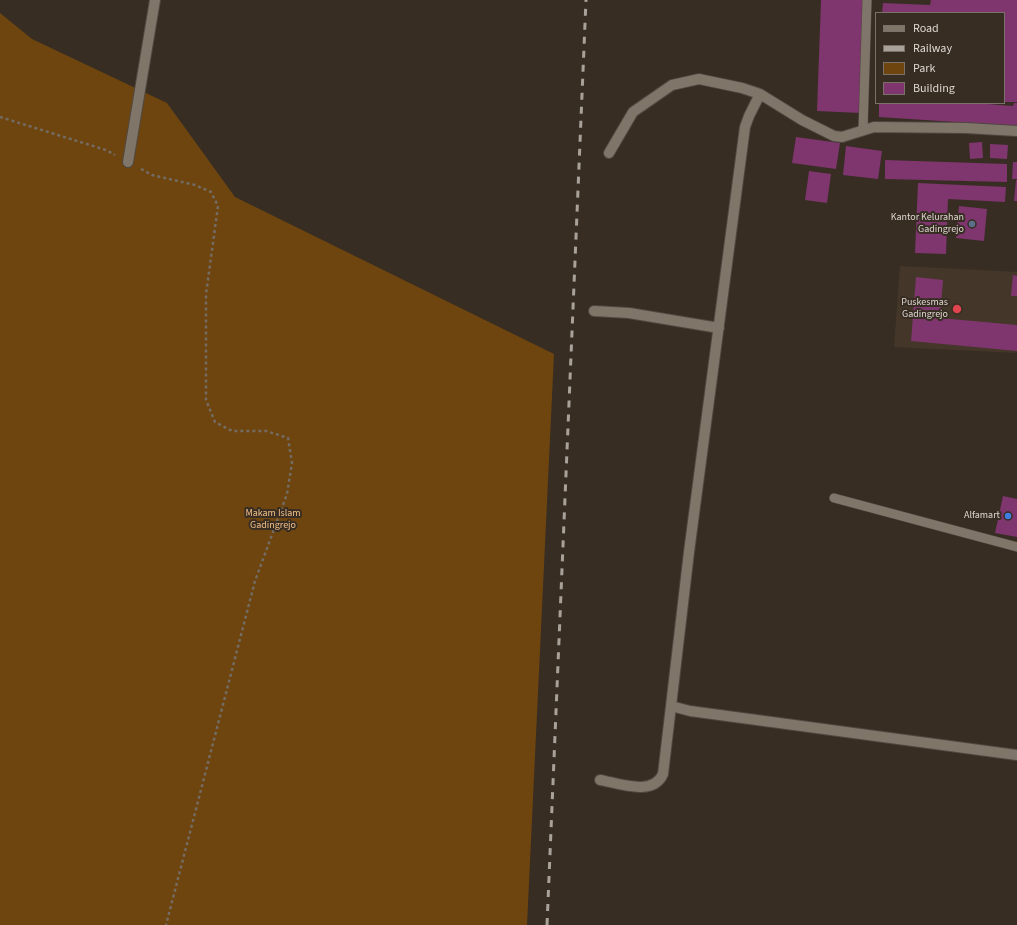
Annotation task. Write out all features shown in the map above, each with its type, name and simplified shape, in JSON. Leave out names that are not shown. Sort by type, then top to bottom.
[{"type":"street","points":[[128,162],[155,0]]},
{"type":"street","points":[[609,153],[633,112],[672,85],[699,79],[742,88],[760,94],[802,120],[834,136],[842,137],[874,127],[966,128],[1017,131]]},
{"type":"street","points":[[600,780],[644,788],[657,783],[663,774],[689,552],[745,127],[760,94]]},
{"type":"street","points":[[594,311],[629,313],[719,328]]},
{"type":"street","points":[[671,706],[690,711],[1017,755]]},
{"type":"lane","points":[[863,130],[867,0]]},
{"type":"lane","points":[[834,498],[1017,547]]},
{"type":"path","points":[[0,117],[106,150],[152,176],[195,185],[211,192],[218,206],[206,294],[206,400],[215,422],[232,431],[266,431],[288,438],[292,462],[287,494],[255,581],[166,925]]},
{"type":"shaded area","name":"Puskesmas Gadingrejo","points":[[900,266],[1017,272],[1017,353],[894,347]]},
{"type":"green space","name":"Makam Islam Gadingrejo","points":[[0,13],[32,39],[167,103],[235,197],[554,354],[527,925],[0,925]]},
{"type":"building","points":[[821,0],[864,0],[860,113],[817,111]]},
{"type":"building","points":[[931,0],[1017,0],[1017,102],[1005,102],[1005,12],[882,12],[883,3],[930,5]]},
{"type":"building","points":[[1014,103],[1017,103],[1017,126],[879,117],[879,104],[987,104],[1013,106]]},
{"type":"building","points":[[796,137],[840,143],[836,169],[792,163]]},
{"type":"building","points":[[982,142],[983,158],[970,159],[969,143]]},
{"type":"building","points":[[990,144],[1008,145],[1007,159],[990,158]]},
{"type":"building","points":[[846,146],[882,151],[878,179],[843,175]]},
{"type":"building","points":[[885,160],[1007,164],[1007,182],[885,179]]},
{"type":"building","points":[[1013,162],[1017,162],[1017,179],[1012,179]]},
{"type":"building","points":[[809,171],[831,174],[827,203],[805,200]]},
{"type":"building","points":[[1016,180],[1017,201],[1014,201]]},
{"type":"building","points":[[918,183],[1006,187],[1005,202],[948,199],[946,254],[915,253]]},
{"type":"building","name":"Kantor Kelurahan Gadingrejo","points":[[959,206],[987,209],[984,241],[956,238]]},
{"type":"building","points":[[1013,275],[1017,276],[1017,296],[1011,296]]},
{"type":"building","points":[[916,277],[943,280],[940,318],[1017,325],[1017,351],[911,341]]},
{"type":"building","name":"Alfamart","points":[[1003,496],[1017,499],[1017,537],[995,533]]},
{"type":"railway","points":[[547,925],[586,0]]},
{"type":"place","name":"Kantor Kelurahan Gadingrejo","points":[[972,224]]},
{"type":"place","name":"Puskesmas Gadingrejo","points":[[957,309]]},
{"type":"place","name":"Alfamart","points":[[1008,516]]}]
